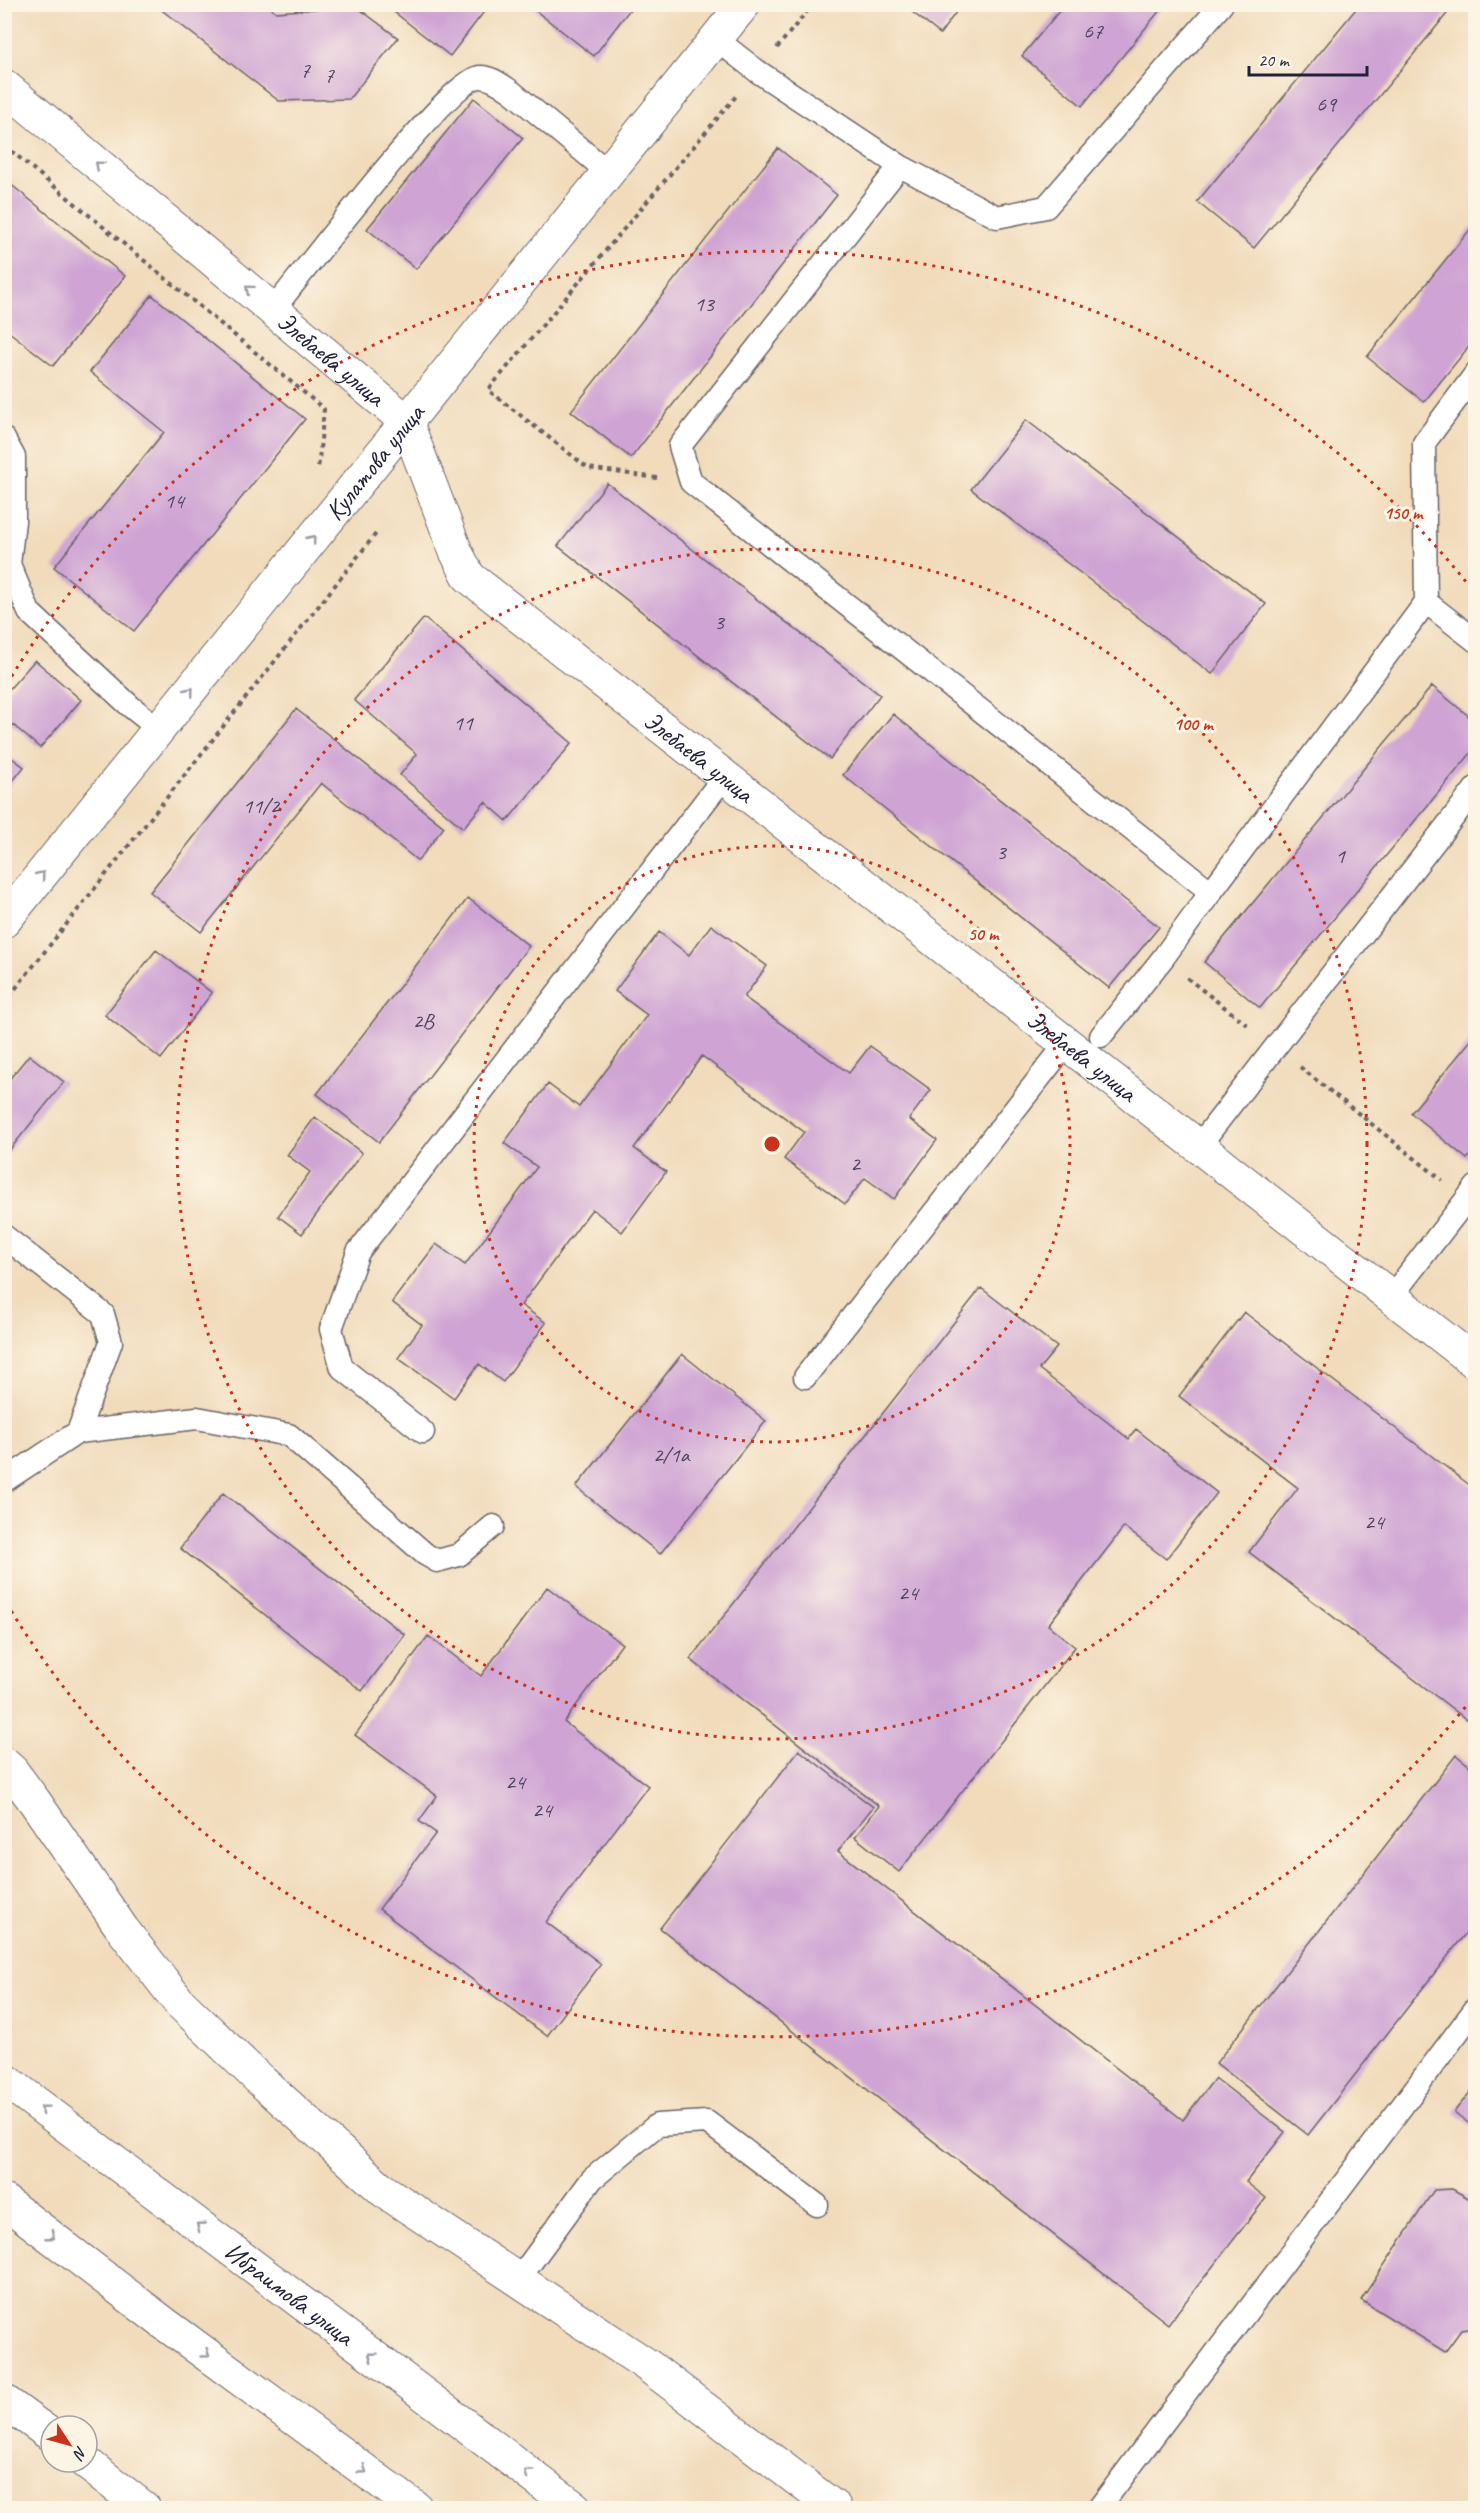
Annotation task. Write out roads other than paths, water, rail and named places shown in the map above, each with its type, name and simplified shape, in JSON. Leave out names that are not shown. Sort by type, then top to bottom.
[{"type":"main road","name":"Кулатова улица","points":[[4,921],[744,4]]},
{"type":"main road","name":"Элебаева улица","points":[[4,86],[406,421],[456,552],[469,577],[1476,1363]]},
{"type":"main road","points":[[4,1764],[35,1802],[123,1930],[179,2002],[259,2079],[384,2191],[647,2365],[835,2508]]},
{"type":"main road","name":"Ибраимова улица","points":[[4,2079],[575,2508]]},
{"type":"main road","points":[[4,2200],[165,2324],[416,2508]]},
{"type":"main road","points":[[4,2401],[39,2426]]},
{"type":"main road","points":[[99,2473],[144,2508]]},
{"type":"lane","points":[[716,39],[757,71],[900,166],[997,217],[1046,207],[1222,4]]},
{"type":"lane","points":[[273,310],[429,118],[469,81],[481,77],[497,82],[608,172]]},
{"type":"lane","points":[[900,166],[680,446],[691,482],[1211,892]]},
{"type":"lane","points":[[1101,1036],[1163,958],[1426,602],[1424,443],[1476,374]]},
{"type":"lane","points":[[4,439],[14,457],[14,521],[9,564],[29,612],[130,706],[159,729]]},
{"type":"lane","points":[[1426,602],[1476,641]]},
{"type":"lane","points":[[423,1432],[342,1368],[331,1329],[358,1252],[724,777]]},
{"type":"lane","points":[[1198,1148],[1277,1049],[1476,789]]},
{"type":"lane","points":[[805,1377],[1066,1044]]},
{"type":"lane","points":[[1391,1297],[1471,1193]]},
{"type":"lane","points":[[4,1236],[103,1314],[111,1342],[78,1432]]},
{"type":"lane","points":[[4,1481],[78,1432],[197,1418],[289,1435],[425,1554],[436,1561],[459,1555],[493,1526]]},
{"type":"lane","points":[[1099,2508],[1476,2008]]},
{"type":"lane","points":[[518,2280],[592,2179],[657,2125],[707,2122],[817,2205]]}]
